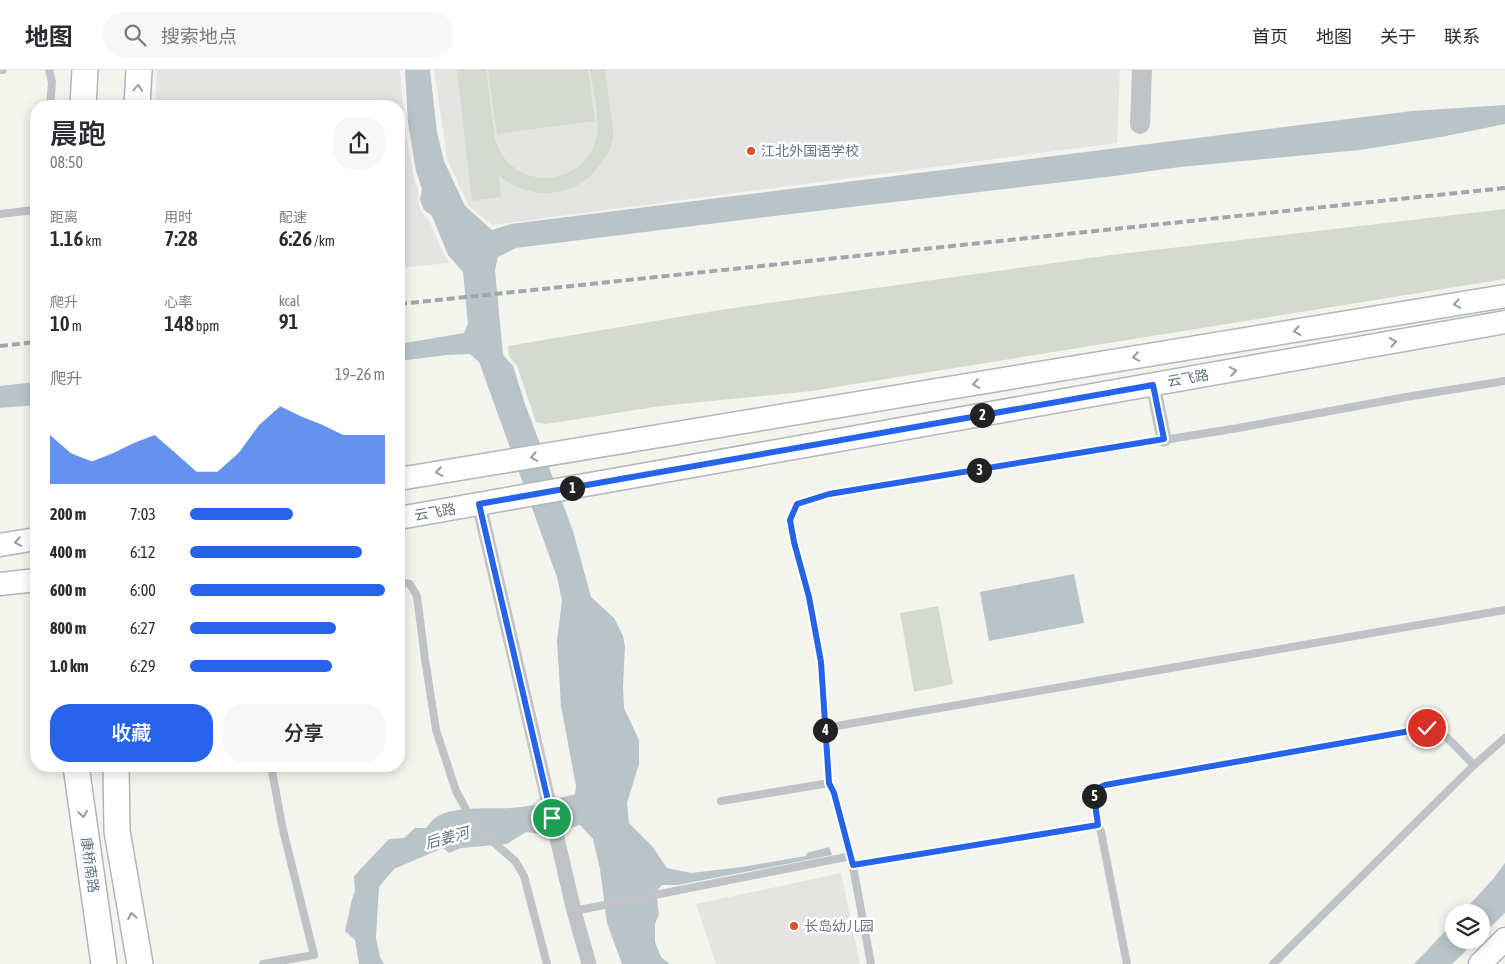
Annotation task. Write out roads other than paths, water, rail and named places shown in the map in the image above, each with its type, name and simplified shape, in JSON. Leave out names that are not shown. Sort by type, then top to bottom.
[{"type":"main road","points":[[83,100],[85,70]]},
{"type":"main road","points":[[138,100],[140,70]]},
{"type":"main road","name":"云飞路","points":[[405,478],[1505,296]]},
{"type":"main road","name":"云飞路","points":[[405,517],[1505,322]]},
{"type":"main road","points":[[0,545],[30,540]]},
{"type":"main road","points":[[0,584],[30,581]]},
{"type":"main road","name":"康桥南路","points":[[77,772],[104,964]]},
{"type":"main road","points":[[116,772],[117,831],[140,964]]},
{"type":"main road","points":[[1480,964],[1505,939]]},
{"type":"street","points":[[1140,124],[1142,70]]},
{"type":"street","points":[[1153,385],[1164,439]]},
{"type":"street","points":[[488,502],[540,767],[574,911],[590,964]]},
{"type":"lane","points":[[49,70],[52,82],[50,100]]},
{"type":"lane","points":[[0,214],[30,211]]},
{"type":"lane","points":[[871,964],[851,856],[834,793],[829,783],[821,662],[809,597],[790,520],[797,504],[829,494],[1238,428],[1505,381]]},
{"type":"lane","points":[[405,583],[410,584],[417,596],[436,730],[456,790],[474,826],[515,861],[524,876],[547,964]]},
{"type":"lane","points":[[825,728],[1505,610]]},
{"type":"lane","points":[[1127,964],[1101,832],[1098,825],[1094,796],[1097,789],[1105,785],[1427,728],[1434,728],[1441,732],[1474,765]]},
{"type":"lane","points":[[1273,964],[1474,765],[1505,738]]},
{"type":"lane","points":[[262,964],[314,955],[283,830],[272,772]]},
{"type":"lane","points":[[722,801],[829,783]]},
{"type":"lane","points":[[853,865],[1098,825]]},
{"type":"lane","points":[[574,911],[851,856]]},
{"type":"water","name":"后姜河","points":[[405,70],[430,70],[437,132],[444,161],[465,206],[492,230],[511,224],[1412,111],[1505,105],[1505,124],[1441,137],[1360,150],[1180,167],[516,248],[498,257],[495,270],[503,355],[513,366],[525,404],[573,531],[591,597],[614,618],[623,636],[625,647],[624,708],[639,740],[639,764],[627,803],[629,823],[652,846],[667,868],[691,873],[742,867],[806,856],[807,853],[829,847],[832,855],[678,885],[662,885],[656,892],[659,914],[655,924],[655,942],[661,957],[670,964],[622,964],[607,923],[600,869],[593,839],[580,825],[545,835],[526,832],[507,844],[461,848],[449,853],[443,848],[394,869],[379,887],[376,938],[380,957],[384,964],[359,964],[355,940],[345,931],[355,891],[354,876],[389,839],[404,838],[415,828],[426,828],[434,819],[450,812],[534,805],[575,794],[576,786],[561,706],[557,640],[562,601],[557,577],[479,362],[470,354],[405,360],[405,343],[464,333],[468,324],[463,272],[448,255],[432,216],[424,210],[420,200],[422,189],[416,171],[408,123]]},
{"type":"water","points":[[30,383],[30,406],[0,408],[0,386]]},
{"type":"water","points":[[1074,574],[1084,623],[989,641],[980,592]]},
{"type":"water","points":[[1505,863],[1505,913],[1490,927],[1490,904],[1470,904]]},
{"type":"water","points":[[1445,931],[1445,949],[1468,949],[1452,964],[1414,964]]},
{"type":"railway","points":[[405,303],[1505,188]]},
{"type":"railway","points":[[0,346],[30,343]]},
{"type":"place","name":"江北外国语学校","points":[[751,151]]},
{"type":"place","name":"长岛幼儿园","points":[[794,926]]}]
